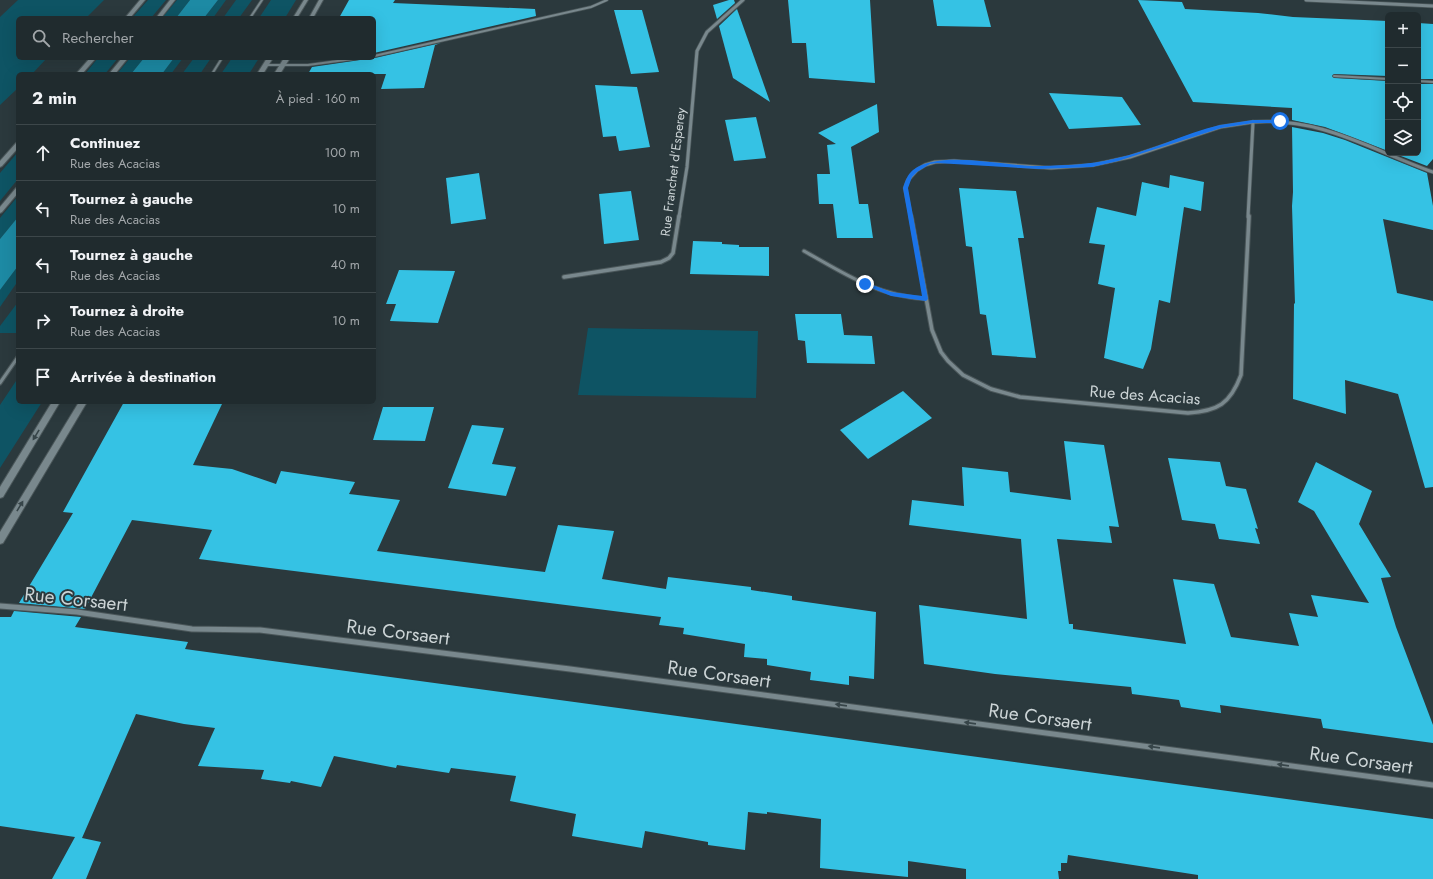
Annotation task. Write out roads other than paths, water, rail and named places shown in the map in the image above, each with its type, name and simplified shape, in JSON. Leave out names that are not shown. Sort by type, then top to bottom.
[{"type":"main road","points":[[129,16],[143,0]]},
{"type":"main road","points":[[160,16],[173,0]]},
{"type":"main road","points":[[296,16],[306,0]]},
{"type":"main road","points":[[312,16],[321,0]]},
{"type":"main road","points":[[81,72],[91,60]]},
{"type":"main road","points":[[114,72],[123,60]]},
{"type":"main road","points":[[261,72],[269,60]]},
{"type":"main road","points":[[279,72],[286,60]]},
{"type":"main road","points":[[0,165],[16,146]]},
{"type":"main road","points":[[0,211],[16,191]]},
{"type":"main road","points":[[0,494],[55,404]]},
{"type":"main road","points":[[0,540],[81,404]]},
{"type":"street","name":"Rue Franchet d'Esperey","points":[[564,277],[661,262],[669,258],[673,253],[687,167],[697,51],[707,32],[743,0]]},
{"type":"street","points":[[1306,0],[1433,6]]},
{"type":"street","points":[[1371,0],[1374,3]]},
{"type":"street","name":"Rue des Acacias","points":[[1253,122],[1241,375],[1232,397],[1222,405],[1211,411],[1200,413],[1172,413],[1020,397],[994,391],[969,379],[948,362],[935,339],[905,188],[910,177],[929,163],[942,161],[1039,168],[1092,165],[1116,160],[1220,127],[1253,122],[1267,121],[1292,122],[1328,130],[1433,172]]},
{"type":"street","name":"Rue Corsaert","points":[[0,606],[77,612],[192,629],[260,630],[578,670],[1433,784]]},
{"type":"lane","points":[[251,16],[262,0]]},
{"type":"lane","points":[[376,56],[591,7],[607,0]]},
{"type":"lane","points":[[213,72],[221,60]]},
{"type":"lane","points":[[266,65],[308,65],[345,60]]},
{"type":"lane","points":[[1334,76],[1385,79]]},
{"type":"lane","points":[[1421,81],[1433,82]]},
{"type":"lane","points":[[804,252],[879,290],[926,299]]},
{"type":"lane","points":[[0,383],[16,360]]}]
